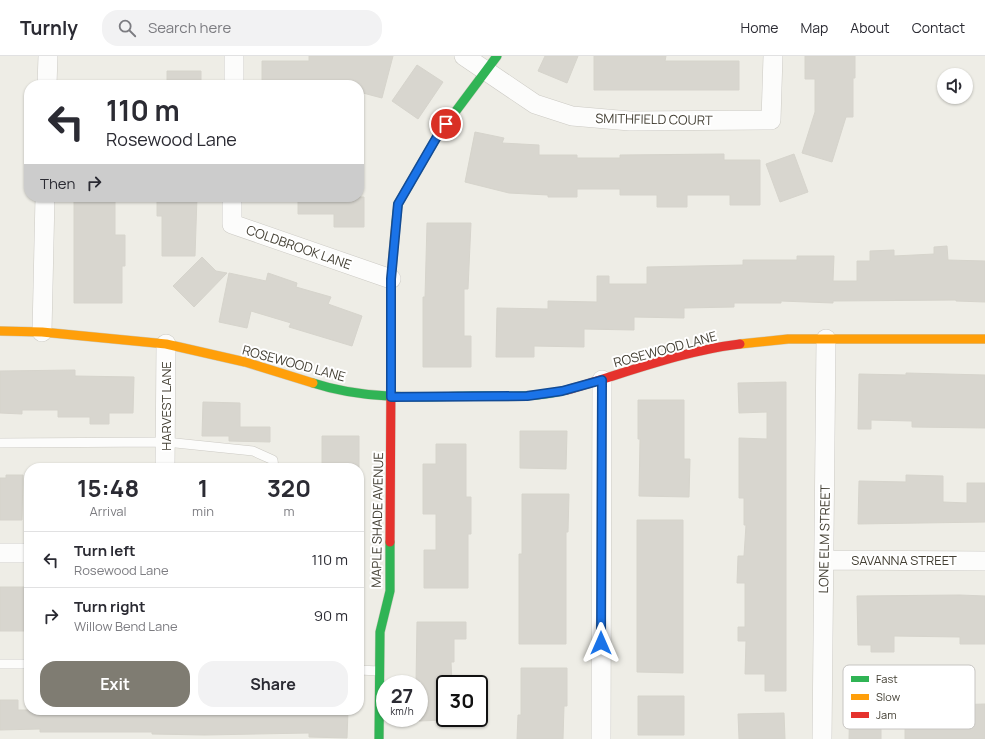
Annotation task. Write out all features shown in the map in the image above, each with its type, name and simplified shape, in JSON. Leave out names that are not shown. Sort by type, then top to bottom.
[{"type":"street","points":[[47,80],[48,56]]},
{"type":"street","points":[[234,56],[234,80]]},
{"type":"street","points":[[464,56],[492,64]]},
{"type":"street","name":"SMITHFIELD COURT","points":[[492,64],[535,104],[572,116],[630,121],[771,120],[773,56]]},
{"type":"street","name":"MAPLE SHADE AVENUE","points":[[379,739],[380,632],[390,591],[391,279],[398,204],[438,135],[492,64]]},
{"type":"street","points":[[42,332],[45,202]]},
{"type":"street","name":"COLDBROOK LANE","points":[[232,202],[232,224],[391,279]]},
{"type":"street","name":"ROSEWOOD LANE","points":[[0,331],[42,332],[166,344],[245,362],[331,389],[391,397],[527,396],[562,391],[657,363],[723,346],[788,339],[985,338]]},
{"type":"street","name":"LONE ELM STREET","points":[[822,739],[826,339]]},
{"type":"street","name":"HARVEST LANE","points":[[166,344],[166,463]]},
{"type":"street","points":[[601,739],[602,380]]},
{"type":"street","points":[[0,553],[24,553]]},
{"type":"street","name":"SAVANNA STREET","points":[[824,560],[985,561]]},
{"type":"lane","points":[[0,443],[166,442],[253,451],[273,460],[273,463]]},
{"type":"lane","points":[[0,664],[24,664]]},
{"type":"lane","points":[[364,670],[379,670]]},
{"type":"building","points":[[309,56],[393,56],[382,98],[364,93],[364,80],[262,80],[262,61],[309,61]]},
{"type":"building","points":[[545,56],[578,56],[567,83],[538,71]]},
{"type":"building","points":[[594,56],[666,56],[665,61],[739,61],[739,90],[594,90]]},
{"type":"building","points":[[805,56],[855,56],[855,78],[853,78],[853,117],[846,117],[832,162],[802,153],[815,112],[815,79],[805,79]]},
{"type":"building","points":[[417,65],[443,82],[418,119],[392,101]]},
{"type":"building","points":[[167,71],[201,71],[201,80],[167,80]]},
{"type":"building","points":[[475,132],[504,138],[502,143],[539,145],[539,155],[577,155],[577,158],[620,158],[620,155],[724,154],[724,160],[760,160],[760,205],[730,205],[730,195],[687,195],[687,207],[657,207],[657,195],[620,195],[620,189],[577,189],[577,197],[548,197],[548,195],[509,193],[465,182]]},
{"type":"building","points":[[794,154],[808,192],[780,202],[766,164]]},
{"type":"building","points":[[74,202],[115,202],[115,235],[125,235],[125,266],[122,266],[122,303],[74,303]]},
{"type":"building","points":[[157,202],[197,202],[195,256],[162,256],[162,216],[157,216]]},
{"type":"building","points":[[298,202],[364,202],[364,227],[334,227],[334,214],[298,214]]},
{"type":"building","points":[[427,223],[471,223],[468,289],[464,289],[464,336],[471,336],[471,367],[423,367],[423,297],[425,297]]},
{"type":"building","points":[[947,246],[948,260],[985,261],[985,302],[956,300],[833,301],[833,303],[781,301],[781,303],[734,303],[734,307],[684,308],[684,318],[634,317],[634,330],[584,329],[584,347],[534,346],[534,357],[496,357],[497,308],[548,309],[548,301],[597,302],[597,276],[609,276],[609,284],[647,284],[647,267],[743,265],[743,260],[797,260],[797,256],[834,256],[833,281],[857,281],[857,261],[870,261],[870,251],[894,250],[894,256],[934,254],[934,247]]},
{"type":"building","points":[[202,257],[216,271],[227,273],[194,307],[173,286]]},
{"type":"building","points":[[229,273],[266,281],[268,273],[297,283],[296,287],[331,297],[328,304],[362,316],[352,346],[289,327],[291,323],[251,311],[247,328],[219,322]]},
{"type":"building","points":[[75,370],[75,376],[134,377],[133,413],[109,413],[109,424],[90,424],[90,417],[58,417],[58,410],[22,410],[22,414],[0,413],[0,371]]},
{"type":"building","points":[[906,373],[985,375],[985,428],[912,427],[912,421],[871,420],[871,429],[858,429],[859,374],[906,375]]},
{"type":"building","points":[[786,382],[786,691],[765,691],[765,674],[745,674],[746,641],[738,641],[738,627],[745,627],[745,583],[737,583],[738,556],[744,556],[746,525],[744,525],[744,498],[739,498],[739,438],[767,439],[767,412],[739,413],[738,383]]},
{"type":"building","points":[[638,400],[684,400],[684,459],[690,459],[689,497],[639,496],[640,439],[638,439]]},
{"type":"building","points":[[203,402],[240,403],[240,427],[270,427],[270,442],[229,441],[229,436],[202,436]]},
{"type":"building","points":[[520,431],[567,431],[566,469],[520,468]]},
{"type":"building","points":[[322,436],[359,436],[359,463],[322,463]]},
{"type":"building","points":[[436,444],[466,444],[466,497],[471,497],[471,534],[468,534],[468,588],[424,588],[424,550],[436,550],[436,514],[423,514],[423,464],[436,464]]},
{"type":"building","points":[[6,475],[23,475],[22,520],[0,520],[0,478],[6,478]]},
{"type":"building","points":[[906,475],[943,476],[943,502],[967,503],[967,483],[985,483],[985,522],[858,524],[859,481],[906,482]]},
{"type":"building","points":[[522,494],[569,494],[568,532],[566,532],[566,644],[519,644],[519,554],[522,554]]},
{"type":"building","points":[[637,520],[683,520],[683,673],[637,672]]},
{"type":"building","points":[[0,587],[24,587],[24,631],[0,631]]},
{"type":"building","points":[[857,596],[985,596],[985,644],[960,644],[960,637],[894,636],[894,652],[871,652],[871,645],[858,645]]},
{"type":"building","points":[[417,622],[466,622],[466,639],[454,639],[454,662],[451,662],[452,675],[436,675],[436,720],[428,721],[428,675],[416,675]]},
{"type":"building","points":[[521,668],[567,668],[567,706],[564,706],[563,739],[517,739],[518,715],[521,715]]},
{"type":"building","points":[[638,696],[684,696],[684,735],[638,735]]},
{"type":"building","points":[[0,700],[18,700],[18,710],[24,710],[24,715],[348,715],[347,738],[309,737],[309,733],[205,735],[152,734],[152,732],[40,732],[40,729],[0,730]]},
{"type":"building","points":[[975,704],[985,704],[985,739],[905,739],[905,729],[975,729]]},
{"type":"building","points":[[784,713],[785,739],[739,739],[738,714]]},
{"type":"building","points":[[849,729],[881,729],[881,739],[849,739]]},
{"type":"traffic: fast","points":[[396,223],[398,204],[438,135],[497,56]]},
{"type":"traffic: fast","points":[[313,383],[372,395],[412,397],[520,396],[555,393],[567,390]]},
{"type":"traffic: fast","points":[[379,739],[380,632],[390,591],[390,542]]},
{"type":"traffic: slow","points":[[391,375],[391,279],[396,223]]},
{"type":"traffic: slow","points":[[0,331],[42,332],[166,344],[245,362],[313,383]]},
{"type":"traffic: slow","points":[[740,344],[788,339],[985,339]]},
{"type":"traffic: jam","points":[[567,390],[674,357],[718,347],[740,344]]},
{"type":"traffic: jam","points":[[390,542],[391,375]]},
{"type":"route","points":[[446,124],[438,135],[398,204],[391,279],[391,397],[527,396],[562,391],[602,380],[601,643]]}]
